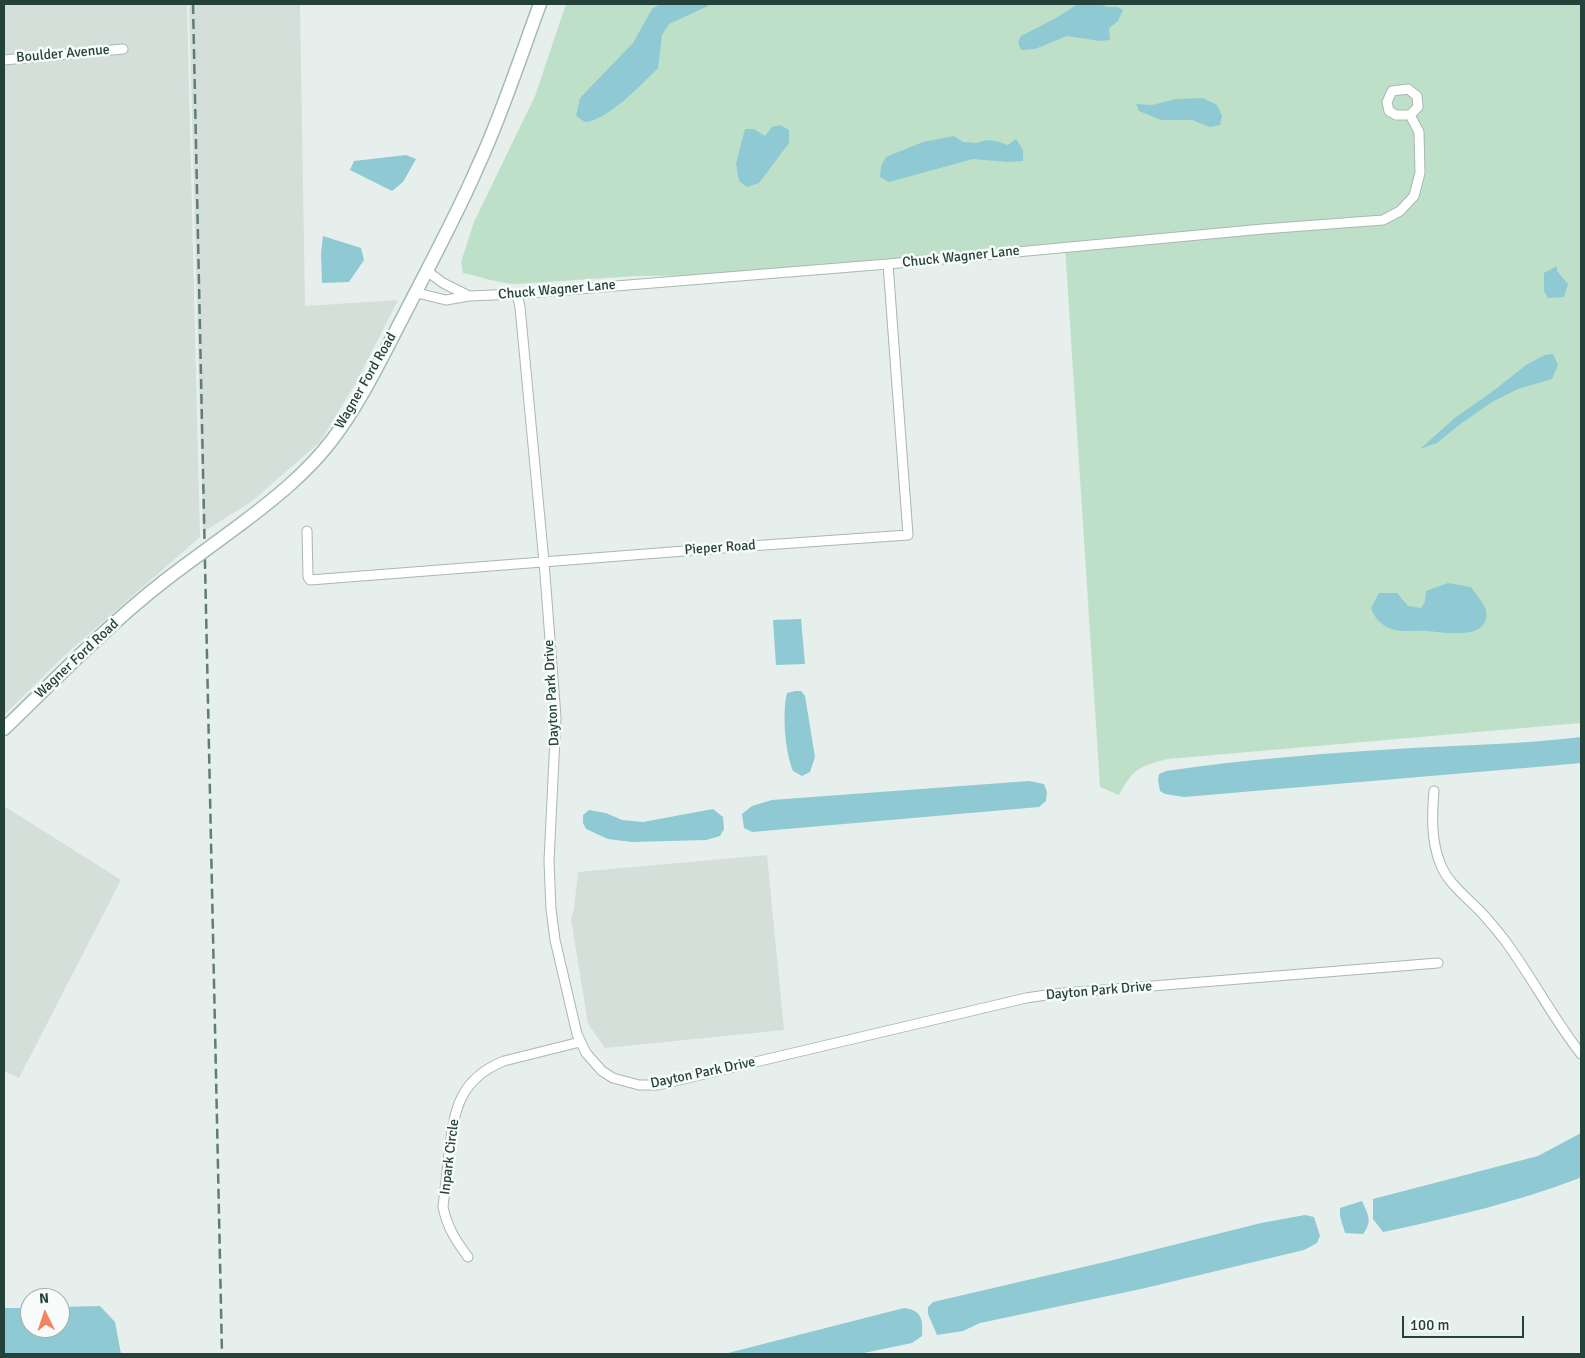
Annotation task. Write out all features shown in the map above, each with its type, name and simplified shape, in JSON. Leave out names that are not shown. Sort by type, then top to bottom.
[{"type":"main road","name":"Wagner Ford Road","points":[[4,729],[144,596],[286,489],[332,440],[365,390],[417,293],[479,165],[510,88],[540,4]]},
{"type":"street","name":"Boulder Avenue","points":[[4,60],[123,49]]},
{"type":"street","name":"Chuck Wagner Lane","points":[[417,293],[446,300],[470,296],[517,294],[888,264],[1263,229],[1383,220],[1400,211],[1414,196],[1420,173],[1419,132],[1410,116]]},
{"type":"street","name":"Pieper Road","points":[[307,531],[308,577],[310,580],[736,546],[908,535],[888,264]]},
{"type":"street","points":[[427,271],[443,283],[470,296]]},
{"type":"street","name":"Dayton Park Drive","points":[[517,294],[520,307],[544,562],[556,717],[549,861],[550,908],[556,949],[580,1042],[586,1053],[602,1071],[626,1082],[649,1086],[1026,998],[1053,994],[1438,963]]},
{"type":"street","points":[[1434,791],[1432,813],[1434,843],[1445,874],[1460,892],[1493,924],[1546,1005],[1581,1054]]},
{"type":"street","name":"Inpark Circle","points":[[468,1257],[452,1235],[443,1207],[451,1131],[461,1097],[472,1081],[494,1064],[580,1042]]},
{"type":"shaded area","points":[[4,4],[187,4],[200,537],[65,655],[4,715]]},
{"type":"shaded area","points":[[189,4],[300,4],[305,306],[398,300],[356,383],[320,442],[251,502],[203,532]]},
{"type":"shaded area","points":[[4,806],[121,880],[19,1078],[4,1071]]},
{"type":"shaded area","points":[[767,855],[784,1030],[605,1048],[588,1024],[571,919],[578,872]]},
{"type":"green space","points":[[566,4],[1581,4],[1581,723],[1168,759],[1150,764],[1138,770],[1128,779],[1119,795],[1100,787],[1065,247],[757,275],[636,276],[516,284],[463,273],[461,262],[474,222],[535,96]]},
{"type":"water","points":[[660,4],[709,4],[669,24],[662,35],[658,68],[624,101],[594,120],[585,122],[576,116],[580,98],[633,43],[652,9]]},
{"type":"water","points":[[1078,4],[1099,4],[1118,7],[1123,10],[1118,21],[1109,28],[1110,40],[1100,41],[1067,36],[1035,49],[1021,50],[1018,42],[1021,36]]},
{"type":"water","points":[[1203,98],[1217,105],[1222,116],[1220,125],[1210,127],[1192,120],[1161,120],[1139,111],[1136,104],[1152,105],[1176,99]]},
{"type":"water","points":[[780,125],[789,130],[789,143],[759,183],[747,187],[739,181],[736,164],[745,129],[754,129],[765,136],[772,127]]},
{"type":"water","points":[[954,136],[963,142],[976,143],[986,140],[1008,145],[1016,139],[1023,150],[1023,161],[1008,162],[973,159],[889,182],[880,177],[881,166],[886,157],[923,142]]},
{"type":"water","points":[[406,155],[416,159],[403,182],[392,191],[350,170],[354,161]]},
{"type":"water","points":[[323,236],[361,248],[364,260],[349,282],[322,283],[321,253]]},
{"type":"water","points":[[1557,266],[1557,271],[1568,284],[1564,297],[1548,298],[1544,291],[1544,273]]},
{"type":"water","points":[[1553,354],[1558,365],[1552,379],[1518,389],[1492,402],[1437,443],[1420,449],[1456,417],[1526,365],[1545,355]]},
{"type":"water","points":[[1448,583],[1471,587],[1486,610],[1486,620],[1481,627],[1465,633],[1397,630],[1389,628],[1380,622],[1371,608],[1379,593],[1397,593],[1408,606],[1421,608],[1425,602],[1426,591]]},
{"type":"water","points":[[801,619],[805,664],[776,665],[773,620]]},
{"type":"water","points":[[801,691],[805,696],[815,757],[810,772],[802,776],[793,771],[785,732],[785,701],[787,693]]},
{"type":"water","points":[[1581,737],[1581,763],[1184,797],[1165,794],[1160,791],[1158,780],[1159,774],[1166,771],[1258,760],[1319,754],[1518,743]]},
{"type":"water","points":[[1029,781],[1044,784],[1047,792],[1046,801],[1039,807],[752,832],[744,828],[742,814],[752,806],[772,800]]},
{"type":"water","points":[[713,809],[723,817],[724,829],[720,836],[706,840],[632,842],[608,839],[586,829],[583,823],[583,815],[589,810],[606,813],[622,820],[643,822]]},
{"type":"water","points":[[1581,1133],[1581,1177],[1577,1179],[1532,1195],[1486,1208],[1383,1232],[1373,1219],[1373,1199],[1538,1156]]},
{"type":"water","points":[[1362,1201],[1369,1222],[1366,1229],[1363,1234],[1345,1233],[1340,1216],[1340,1208]]},
{"type":"water","points":[[1305,1215],[1314,1217],[1320,1236],[1317,1243],[1304,1250],[1141,1289],[980,1323],[963,1331],[937,1335],[928,1314],[928,1307],[933,1302],[1261,1223]]},
{"type":"water","points":[[100,1306],[115,1322],[121,1354],[4,1354],[4,1308],[20,1308],[20,1338],[70,1338],[70,1307]]},
{"type":"water","points":[[904,1308],[915,1311],[920,1317],[922,1325],[922,1336],[912,1343],[859,1354],[724,1354]]},
{"type":"railway","points":[[193,4],[222,1354]]}]
